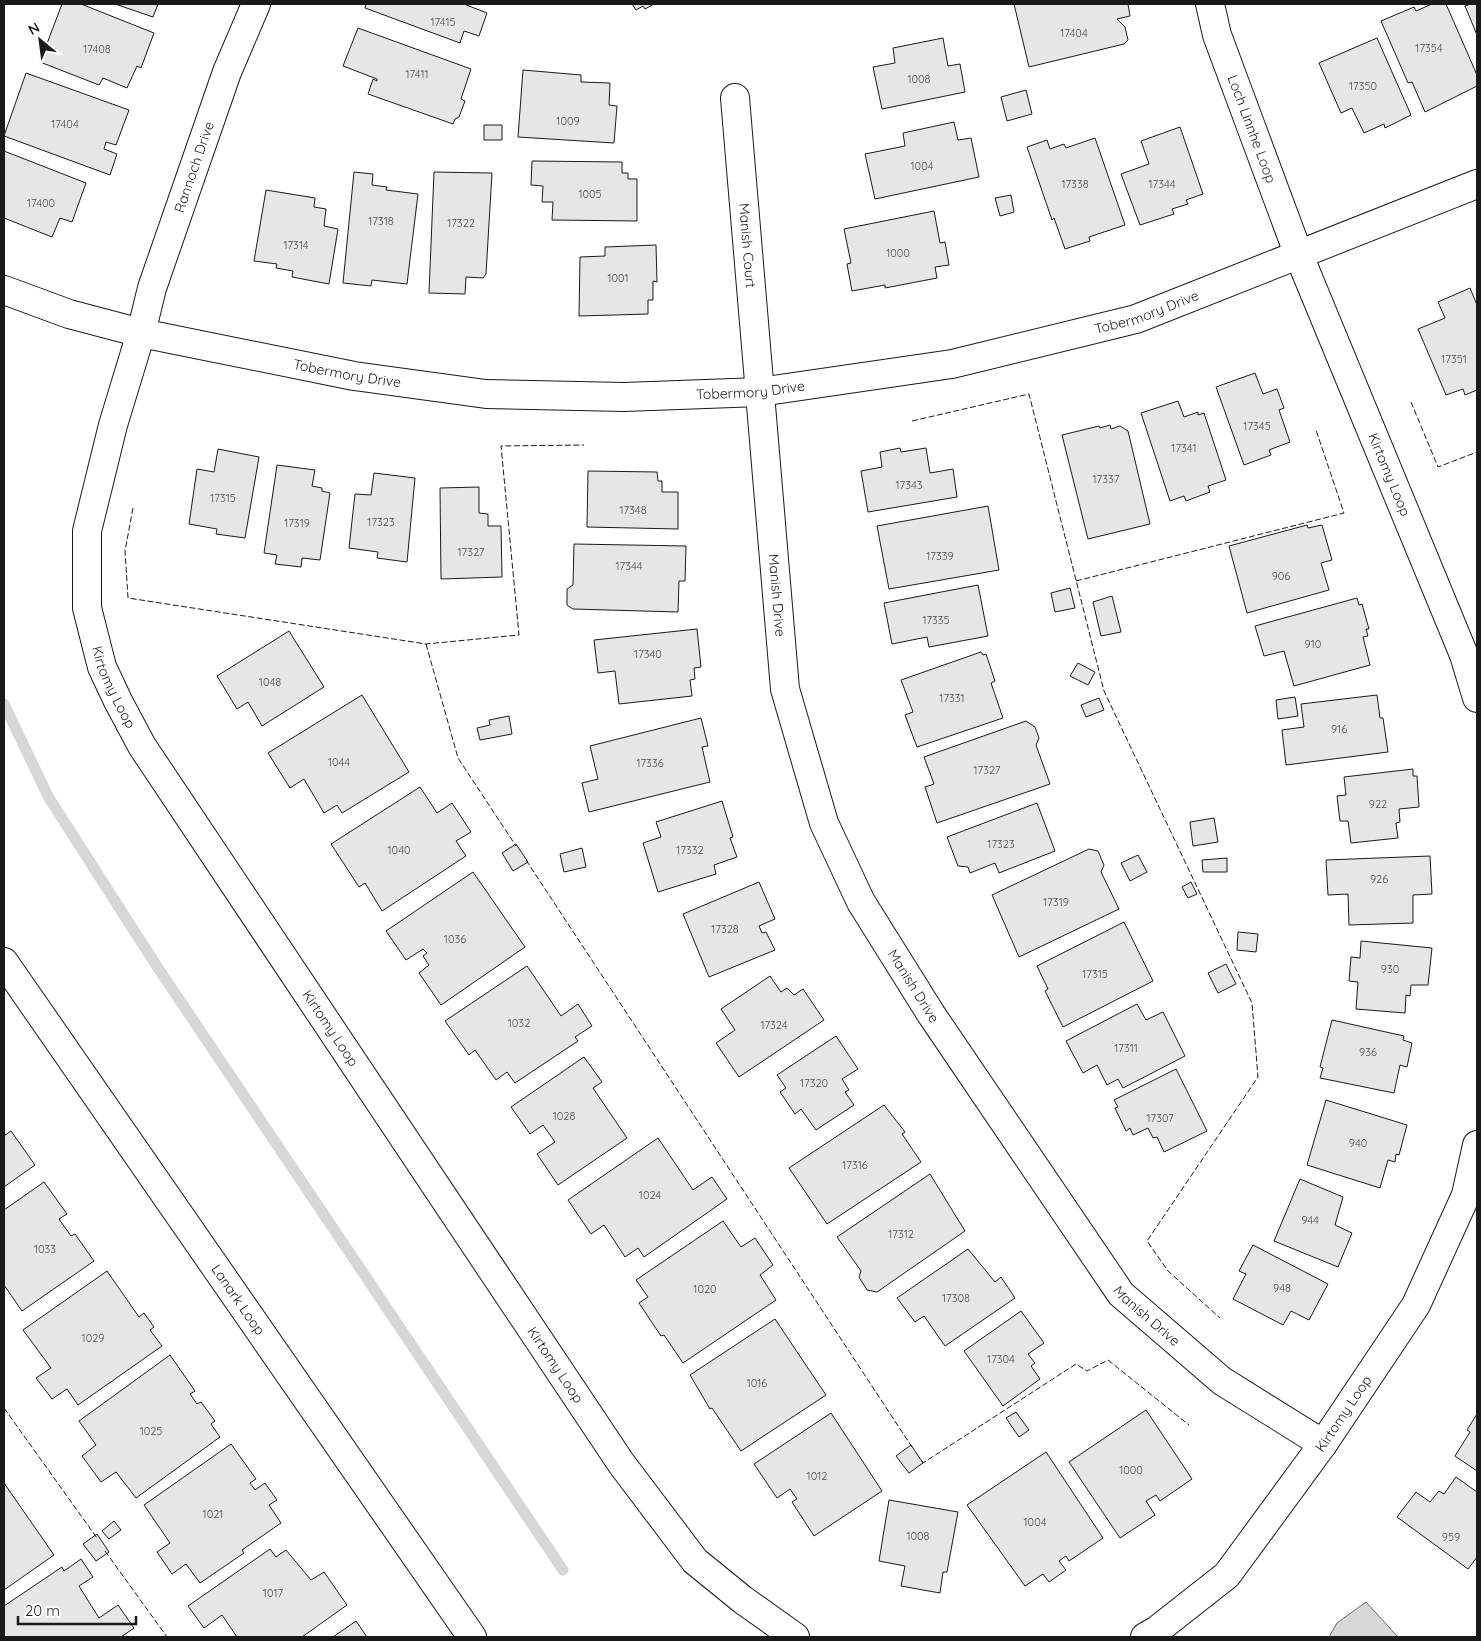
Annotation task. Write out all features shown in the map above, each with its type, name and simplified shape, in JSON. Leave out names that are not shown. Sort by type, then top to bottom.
[{"type":"street","name":"Rannoch Drive","points":[[141,334],[152,288],[227,72],[256,4]]},
{"type":"street","name":"Loch Linnhe Loop","points":[[1210,4],[1217,35],[1298,253]]},
{"type":"street","name":"Manish Court","points":[[735,98],[760,392]]},
{"type":"street","name":"Tobermory Drive","points":[[4,290],[70,314],[141,334],[354,376],[486,394],[624,397],[760,392],[952,364],[1136,318],[1477,184]]},
{"type":"street","name":"Kirtomy Loop","points":[[1298,253],[1464,655],[1477,698]]},
{"type":"street","name":"Kirtomy Loop","points":[[141,334],[113,424],[87,531],[87,608],[102,667],[118,701],[142,746],[621,1463],[695,1561],[743,1600],[795,1637]]},
{"type":"street","name":"Manish Drive","points":[[760,392],[786,689],[824,823],[861,902],[931,1014],[1121,1294],[1222,1381],[1323,1444]]},
{"type":"street","name":"Lanark Loop","points":[[4,962],[472,1637]]},
{"type":"street","name":"Kirtomy Loop","points":[[1145,1637],[1157,1630],[1227,1575],[1323,1444],[1416,1305],[1466,1195],[1477,1145]]},
{"type":"shaded area","points":[[1366,1602],[1398,1637],[1329,1637],[1337,1623]]},
{"type":"building","points":[[62,4],[81,4],[154,33],[141,68],[137,66],[127,88],[103,78],[99,85],[40,62]]},
{"type":"building","points":[[115,4],[158,4],[153,17]]},
{"type":"building","points":[[366,4],[464,4],[487,13],[479,36],[464,31],[460,43],[365,8]]},
{"type":"building","points":[[632,4],[654,4],[645,9],[643,6],[636,10]]},
{"type":"building","points":[[1014,4],[1128,4],[1130,16],[1117,19],[1125,27],[1128,40],[1124,44],[1029,67]]},
{"type":"building","points":[[1432,4],[1446,4],[1477,75],[1477,86],[1425,112],[1412,82],[1408,83],[1381,21],[1414,7],[1416,11]]},
{"type":"building","points":[[1477,4],[1477,35],[1465,6]]},
{"type":"building","points":[[358,28],[471,69],[461,99],[465,101],[459,117],[455,119],[453,124],[368,94],[373,79],[377,81],[377,79],[343,66]]},
{"type":"building","points":[[943,38],[948,66],[960,64],[965,92],[882,109],[873,67],[895,63],[893,48]]},
{"type":"building","points":[[1377,38],[1411,115],[1385,128],[1384,124],[1364,133],[1352,108],[1341,113],[1319,63]]},
{"type":"building","points":[[523,70],[581,75],[581,82],[610,83],[609,105],[617,106],[614,143],[518,137]]},
{"type":"building","points":[[26,73],[129,110],[116,145],[106,142],[104,149],[117,154],[110,175],[4,136]]},
{"type":"building","points":[[1026,90],[1032,114],[1007,121],[1001,97]]},
{"type":"building","points":[[954,122],[958,140],[971,138],[979,177],[875,199],[865,154],[905,146],[903,133]]},
{"type":"building","points":[[484,125],[502,125],[502,140],[484,140]]},
{"type":"building","points":[[1180,127],[1203,194],[1186,200],[1188,204],[1172,209],[1174,214],[1140,225],[1121,174],[1149,164],[1141,141]]},
{"type":"building","points":[[1095,138],[1125,225],[1089,237],[1090,241],[1065,249],[1054,218],[1052,220],[1027,147],[1047,140],[1050,149],[1064,144],[1066,148]]},
{"type":"building","points":[[4,151],[86,183],[72,222],[60,218],[52,237],[4,218]]},
{"type":"building","points":[[532,161],[622,162],[622,173],[628,173],[628,179],[637,179],[637,221],[552,220],[553,202],[542,202],[543,186],[531,185]]},
{"type":"building","points":[[354,172],[373,174],[372,185],[387,187],[386,190],[418,194],[407,284],[372,280],[371,286],[343,283]]},
{"type":"building","points":[[434,172],[492,173],[486,274],[483,278],[466,277],[465,294],[429,293]]},
{"type":"building","points":[[266,190],[315,198],[314,207],[326,209],[324,226],[338,229],[329,284],[292,277],[293,271],[276,268],[277,264],[254,261]]},
{"type":"building","points":[[1011,195],[1014,212],[1000,216],[995,198]]},
{"type":"building","points":[[934,211],[940,243],[945,242],[949,265],[935,267],[937,278],[885,288],[885,285],[852,291],[847,264],[851,263],[844,229]]},
{"type":"building","points":[[656,245],[657,282],[653,281],[653,300],[648,300],[648,314],[579,316],[580,257],[605,256],[605,247]]},
{"type":"building","points":[[1470,288],[1477,305],[1477,390],[1465,395],[1463,389],[1446,395],[1418,329],[1445,318],[1438,302]]},
{"type":"building","points":[[1255,373],[1263,394],[1277,389],[1284,408],[1279,410],[1290,442],[1269,450],[1271,455],[1244,465],[1216,387]]},
{"type":"building","points":[[1178,401],[1184,417],[1198,412],[1198,415],[1204,413],[1226,480],[1208,486],[1210,492],[1186,501],[1184,496],[1170,501],[1141,413]]},
{"type":"building","points":[[1110,425],[1111,429],[1120,426],[1128,431],[1150,524],[1088,539],[1062,435]]},
{"type":"building","points":[[900,448],[901,452],[926,448],[930,473],[953,469],[957,497],[868,512],[861,471],[882,467],[880,452]]},
{"type":"building","points":[[218,449],[259,457],[245,538],[216,534],[217,529],[189,524],[197,469],[214,472]]},
{"type":"building","points":[[277,465],[315,470],[312,486],[322,488],[322,491],[330,493],[320,560],[302,558],[301,567],[275,564],[277,555],[264,553]]},
{"type":"building","points":[[588,471],[657,472],[658,481],[662,481],[662,492],[678,492],[678,529],[587,527]]},
{"type":"building","points":[[374,473],[415,478],[407,562],[377,558],[378,552],[349,548],[355,494],[371,495]]},
{"type":"building","points":[[479,487],[479,513],[488,514],[488,526],[501,526],[502,577],[441,579],[440,488]]},
{"type":"building","points":[[988,506],[999,570],[889,589],[877,526]]},
{"type":"building","points":[[1307,525],[1308,528],[1322,525],[1332,560],[1321,563],[1329,590],[1247,613],[1229,546]]},
{"type":"building","points":[[574,544],[686,546],[685,581],[679,581],[678,612],[573,609],[567,605],[567,589],[573,585]]},
{"type":"building","points":[[978,585],[988,636],[929,647],[927,637],[892,644],[884,603]]},
{"type":"building","points":[[1070,588],[1075,608],[1055,612],[1051,593]]},
{"type":"building","points":[[1112,596],[1121,632],[1101,636],[1093,602]]},
{"type":"building","points":[[1357,598],[1359,605],[1362,604],[1369,629],[1366,629],[1368,636],[1363,637],[1370,665],[1294,686],[1284,651],[1264,656],[1255,626]]},
{"type":"building","points":[[697,629],[701,667],[694,668],[695,679],[690,680],[692,696],[619,704],[615,671],[598,673],[594,640]]},
{"type":"building","points":[[289,631],[324,687],[262,726],[248,702],[237,709],[217,676]]},
{"type":"building","points":[[981,652],[983,655],[986,654],[995,681],[991,683],[1003,718],[917,747],[905,715],[913,712],[901,680]]},
{"type":"building","points":[[1078,663],[1095,672],[1088,685],[1070,676]]},
{"type":"building","points":[[362,695],[409,772],[342,813],[337,805],[324,813],[304,779],[290,788],[268,753]]},
{"type":"building","points":[[1377,695],[1380,718],[1383,718],[1388,752],[1286,765],[1282,730],[1304,727],[1301,704]]},
{"type":"building","points":[[1295,697],[1298,716],[1278,719],[1276,700]]},
{"type":"building","points":[[1099,698],[1104,710],[1086,717],[1081,705]]},
{"type":"building","points":[[509,716],[512,734],[480,740],[477,728],[490,725],[489,720]]},
{"type":"building","points":[[701,718],[708,746],[702,747],[710,782],[589,812],[582,783],[598,779],[590,746]]},
{"type":"building","points":[[1026,721],[1035,727],[1039,738],[1036,745],[1050,784],[937,823],[925,787],[934,784],[924,757]]},
{"type":"building","points":[[1413,769],[1413,776],[1417,776],[1419,807],[1399,809],[1400,822],[1396,823],[1398,838],[1351,843],[1348,821],[1340,821],[1337,796],[1346,795],[1344,777]]},
{"type":"building","points":[[420,787],[437,813],[452,803],[471,832],[456,841],[466,856],[382,911],[365,883],[359,887],[331,844]]},
{"type":"building","points":[[722,801],[733,837],[730,838],[737,857],[714,865],[716,874],[658,892],[643,843],[661,837],[656,822]]},
{"type":"building","points":[[1037,803],[1055,851],[999,873],[995,863],[970,873],[968,867],[958,866],[947,837]]},
{"type":"building","points":[[1214,818],[1218,842],[1193,846],[1190,822]]},
{"type":"building","points":[[516,844],[528,862],[513,871],[502,853]]},
{"type":"building","points":[[582,848],[586,867],[564,872],[560,854]]},
{"type":"building","points":[[1089,849],[1098,851],[1104,865],[1101,872],[1119,909],[1019,957],[992,895]]},
{"type":"building","points":[[1138,855],[1147,872],[1130,881],[1121,863]]},
{"type":"building","points":[[1430,856],[1432,894],[1413,895],[1413,923],[1349,925],[1348,894],[1328,895],[1326,860]]},
{"type":"building","points":[[1227,858],[1227,872],[1203,872],[1202,860]]},
{"type":"building","points":[[473,872],[525,947],[441,1005],[419,973],[429,965],[423,956],[427,953],[423,949],[406,960],[386,931]]},
{"type":"building","points":[[759,882],[775,919],[759,926],[762,933],[766,932],[775,950],[709,977],[683,914]]},
{"type":"building","points":[[1191,882],[1197,894],[1188,898],[1182,887]]},
{"type":"building","points":[[1124,922],[1153,981],[1063,1027],[1045,991],[1048,989],[1037,966]]},
{"type":"building","points":[[1238,932],[1258,934],[1256,952],[1237,950]]},
{"type":"building","points":[[1361,941],[1432,948],[1428,985],[1411,985],[1410,996],[1406,995],[1405,1013],[1356,1009],[1358,982],[1349,981],[1351,957],[1360,958]]},
{"type":"building","points":[[1226,964],[1236,984],[1218,993],[1208,973]]},
{"type":"building","points":[[527,966],[561,1016],[578,1004],[592,1026],[575,1037],[578,1041],[515,1083],[507,1072],[496,1080],[475,1050],[469,1055],[445,1021]]},
{"type":"building","points":[[770,976],[781,992],[787,988],[794,995],[803,989],[824,1020],[739,1077],[716,1043],[735,1030],[721,1009]]},
{"type":"building","points":[[1137,1004],[1146,1020],[1163,1012],[1185,1056],[1123,1088],[1118,1079],[1107,1085],[1097,1065],[1083,1073],[1066,1041]]},
{"type":"building","points":[[1332,1020],[1404,1036],[1403,1040],[1412,1043],[1407,1067],[1400,1065],[1394,1093],[1320,1078],[1323,1068],[1320,1067]]},
{"type":"building","points":[[836,1036],[858,1069],[842,1079],[849,1090],[845,1092],[854,1105],[816,1130],[801,1109],[795,1114],[780,1092],[786,1088],[777,1075]]},
{"type":"building","points":[[584,1057],[602,1082],[593,1088],[627,1138],[558,1185],[537,1154],[555,1142],[543,1125],[530,1134],[511,1107]]},
{"type":"building","points":[[1176,1069],[1207,1131],[1164,1152],[1157,1137],[1153,1138],[1148,1128],[1133,1135],[1130,1128],[1126,1131],[1115,1108],[1118,1107],[1114,1100]]},
{"type":"building","points":[[1326,1100],[1407,1125],[1399,1155],[1396,1154],[1395,1162],[1388,1160],[1380,1188],[1307,1165]]},
{"type":"building","points":[[884,1105],[905,1132],[902,1134],[921,1162],[827,1224],[789,1168]]},
{"type":"building","points":[[11,1131],[35,1165],[4,1187],[4,1136]]},
{"type":"building","points":[[658,1138],[693,1190],[712,1177],[727,1199],[644,1257],[638,1248],[625,1257],[604,1225],[591,1234],[568,1200]]},
{"type":"building","points":[[930,1174],[965,1231],[877,1292],[867,1290],[859,1277],[861,1271],[837,1237]]},
{"type":"building","points":[[1300,1179],[1343,1197],[1335,1225],[1352,1233],[1338,1267],[1274,1241]]},
{"type":"building","points":[[44,1182],[67,1214],[59,1219],[71,1236],[75,1234],[94,1261],[22,1311],[4,1285],[4,1210]]},
{"type":"building","points":[[723,1221],[741,1247],[755,1238],[773,1265],[760,1275],[776,1300],[683,1363],[664,1335],[661,1336],[639,1303],[648,1297],[636,1280]]},
{"type":"building","points":[[1253,1245],[1328,1284],[1309,1320],[1291,1311],[1283,1325],[1233,1299],[1246,1274],[1239,1271]]},
{"type":"building","points":[[968,1249],[995,1282],[1001,1277],[1015,1298],[945,1346],[924,1316],[915,1322],[897,1298]]},
{"type":"building","points":[[107,1271],[139,1317],[144,1313],[154,1327],[150,1330],[162,1346],[78,1405],[67,1389],[52,1399],[36,1378],[51,1368],[23,1330]]},
{"type":"building","points":[[1021,1311],[1044,1343],[1028,1354],[1035,1363],[1031,1366],[1040,1379],[1003,1406],[964,1351]]},
{"type":"building","points":[[775,1319],[826,1395],[741,1451],[712,1408],[710,1409],[690,1375]]},
{"type":"building","points":[[170,1355],[195,1391],[190,1394],[197,1404],[201,1402],[215,1421],[211,1424],[220,1437],[136,1498],[116,1472],[101,1482],[82,1456],[96,1445],[79,1421]]},
{"type":"building","points":[[1146,1410],[1192,1479],[1160,1501],[1156,1495],[1146,1501],[1155,1515],[1120,1538],[1069,1462]]},
{"type":"building","points":[[1016,1412],[1029,1430],[1019,1437],[1006,1418]]},
{"type":"building","points":[[831,1413],[882,1491],[814,1536],[792,1502],[797,1499],[790,1489],[777,1498],[754,1464]]},
{"type":"building","points":[[1477,1414],[1477,1471],[1455,1456],[1470,1432],[1467,1430]]},
{"type":"building","points":[[231,1444],[256,1479],[250,1483],[255,1490],[265,1483],[277,1500],[269,1505],[281,1523],[242,1550],[244,1553],[200,1583],[186,1564],[172,1574],[157,1552],[170,1543],[144,1505]]},
{"type":"building","points":[[911,1445],[923,1463],[909,1473],[896,1456]]},
{"type":"building","points":[[1046,1452],[1103,1538],[1069,1561],[1066,1556],[1059,1561],[1066,1570],[1049,1582],[1043,1574],[1025,1586],[967,1505]]},
{"type":"building","points":[[1456,1477],[1477,1492],[1477,1557],[1468,1569],[1397,1517],[1416,1492],[1430,1502],[1439,1491],[1444,1494]]},
{"type":"building","points":[[4,1483],[54,1555],[4,1590]]},
{"type":"building","points":[[889,1500],[958,1512],[947,1572],[943,1572],[940,1593],[901,1586],[905,1566],[879,1561]]},
{"type":"building","points":[[114,1521],[121,1530],[109,1539],[102,1531]]},
{"type":"building","points":[[97,1534],[109,1552],[96,1561],[83,1544]]},
{"type":"building","points":[[270,1549],[276,1557],[286,1550],[311,1580],[324,1572],[347,1605],[302,1637],[237,1637],[222,1615],[204,1628],[188,1606]]},
{"type":"building","points":[[81,1559],[93,1577],[79,1586],[99,1618],[118,1605],[134,1628],[121,1637],[4,1637],[4,1606],[62,1567],[64,1571]]},
{"type":"building","points":[[356,1621],[367,1637],[333,1637]]},
{"type":"waterway","points":[[4,704],[49,798],[156,965],[563,1570]]},
{"type":"fence","points":[[912,421],[1029,394],[1104,691],[1252,1003],[1258,1077],[1147,1241],[1168,1271],[1220,1318]]},
{"type":"fence","points":[[1411,402],[1438,467],[1477,452]]},
{"type":"fence","points":[[1076,581],[1344,513],[1316,430]]},
{"type":"fence","points":[[133,508],[125,551],[128,598],[426,644],[519,635],[501,446],[584,445]]},
{"type":"fence","points":[[426,644],[458,758],[516,846]]},
{"type":"fence","points":[[526,860],[912,1447]]},
{"type":"fence","points":[[922,1461],[923,1463],[1076,1364],[1087,1371],[1108,1360],[1189,1425]]},
{"type":"fence","points":[[4,1408],[97,1538]]},
{"type":"fence","points":[[105,1551],[167,1637]]}]
